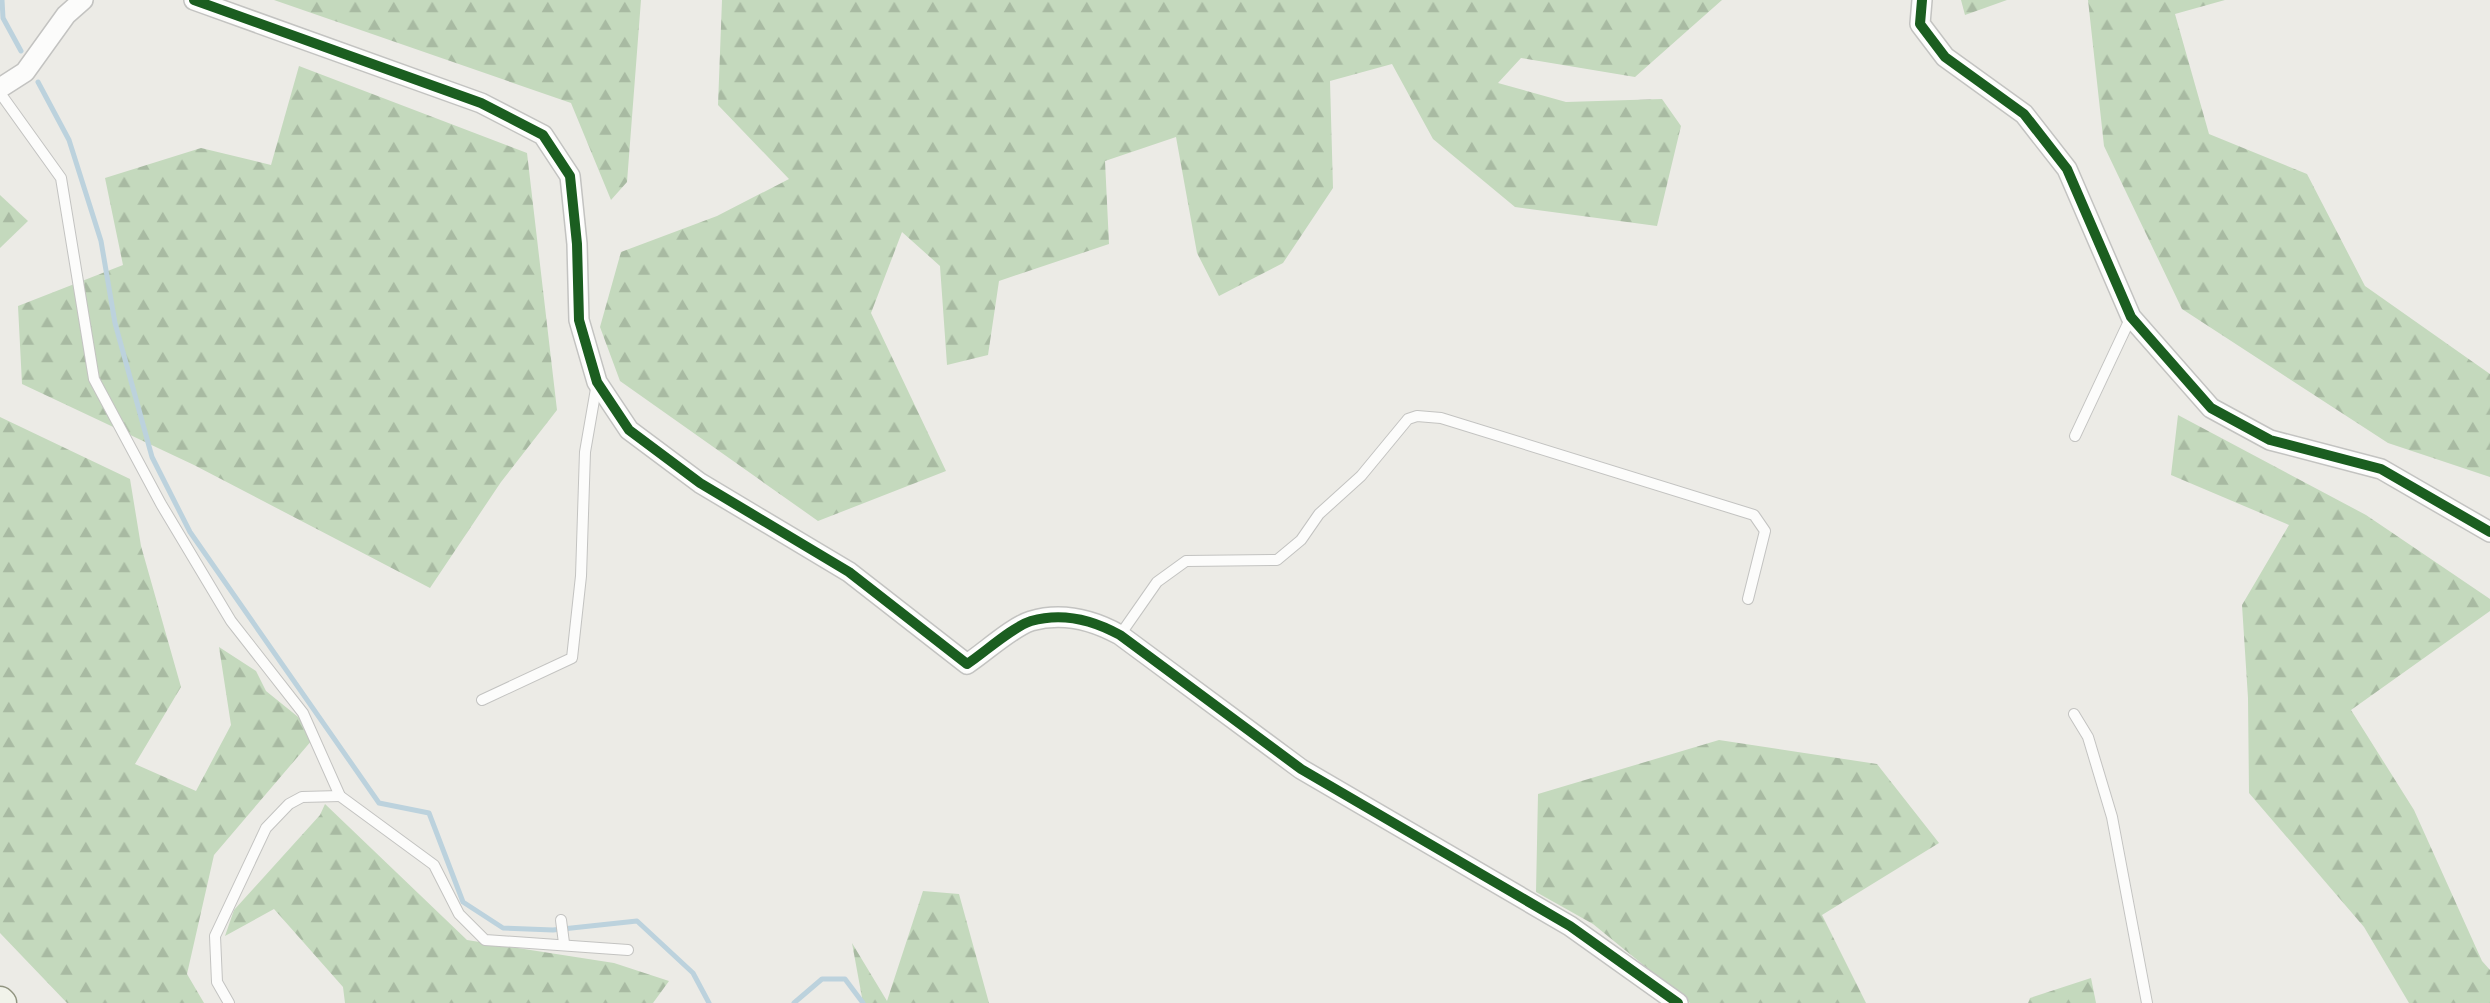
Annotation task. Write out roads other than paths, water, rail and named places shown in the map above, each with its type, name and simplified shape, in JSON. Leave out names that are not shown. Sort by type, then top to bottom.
[{"type":"street","points":[[0,90],[25,72],[66,15],[83,0]]},
{"type":"street","points":[[194,0],[481,103],[543,135],[570,176],[577,244],[579,320],[597,383],[629,430],[700,483],[849,572],[967,664],[1030,621],[1068,618],[1094,621],[1120,635],[1301,769],[1570,926],[1678,1003]]},
{"type":"street","points":[[1922,0],[1920,24],[1945,57],[2024,114],[2067,169],[2131,317],[2211,408],[2270,440],[2381,468],[2490,532]]},
{"type":"lane","points":[[0,90],[61,178],[94,379],[161,504],[231,621],[303,713],[340,796],[433,865],[458,914],[485,940],[564,943],[628,950]]},
{"type":"lane","points":[[2076,436],[2131,317]]},
{"type":"lane","points":[[482,700],[572,657],[581,576],[585,452],[597,383]]},
{"type":"lane","points":[[1120,635],[1157,582],[1186,561],[1277,560],[1301,540],[1319,514],[1361,476],[1408,419],[1417,416],[1441,418],[1754,515],[1765,531],[1748,599]]},
{"type":"lane","points":[[2074,715],[2088,737],[2112,817],[2147,1003]]},
{"type":"lane","points":[[229,1003],[218,982],[215,936],[266,828],[289,804],[302,797],[340,796]]},
{"type":"lane","points":[[561,920],[564,943]]},
{"type":"waterway","points":[[2,0],[3,18],[21,51]]},
{"type":"waterway","points":[[38,82],[69,140],[101,241],[115,323],[152,457],[190,532],[379,803],[429,813],[463,902],[503,928],[553,930],[637,921],[693,973],[709,1003]]},
{"type":"waterway","points":[[794,1003],[822,979],[845,979],[863,1003]]}]
